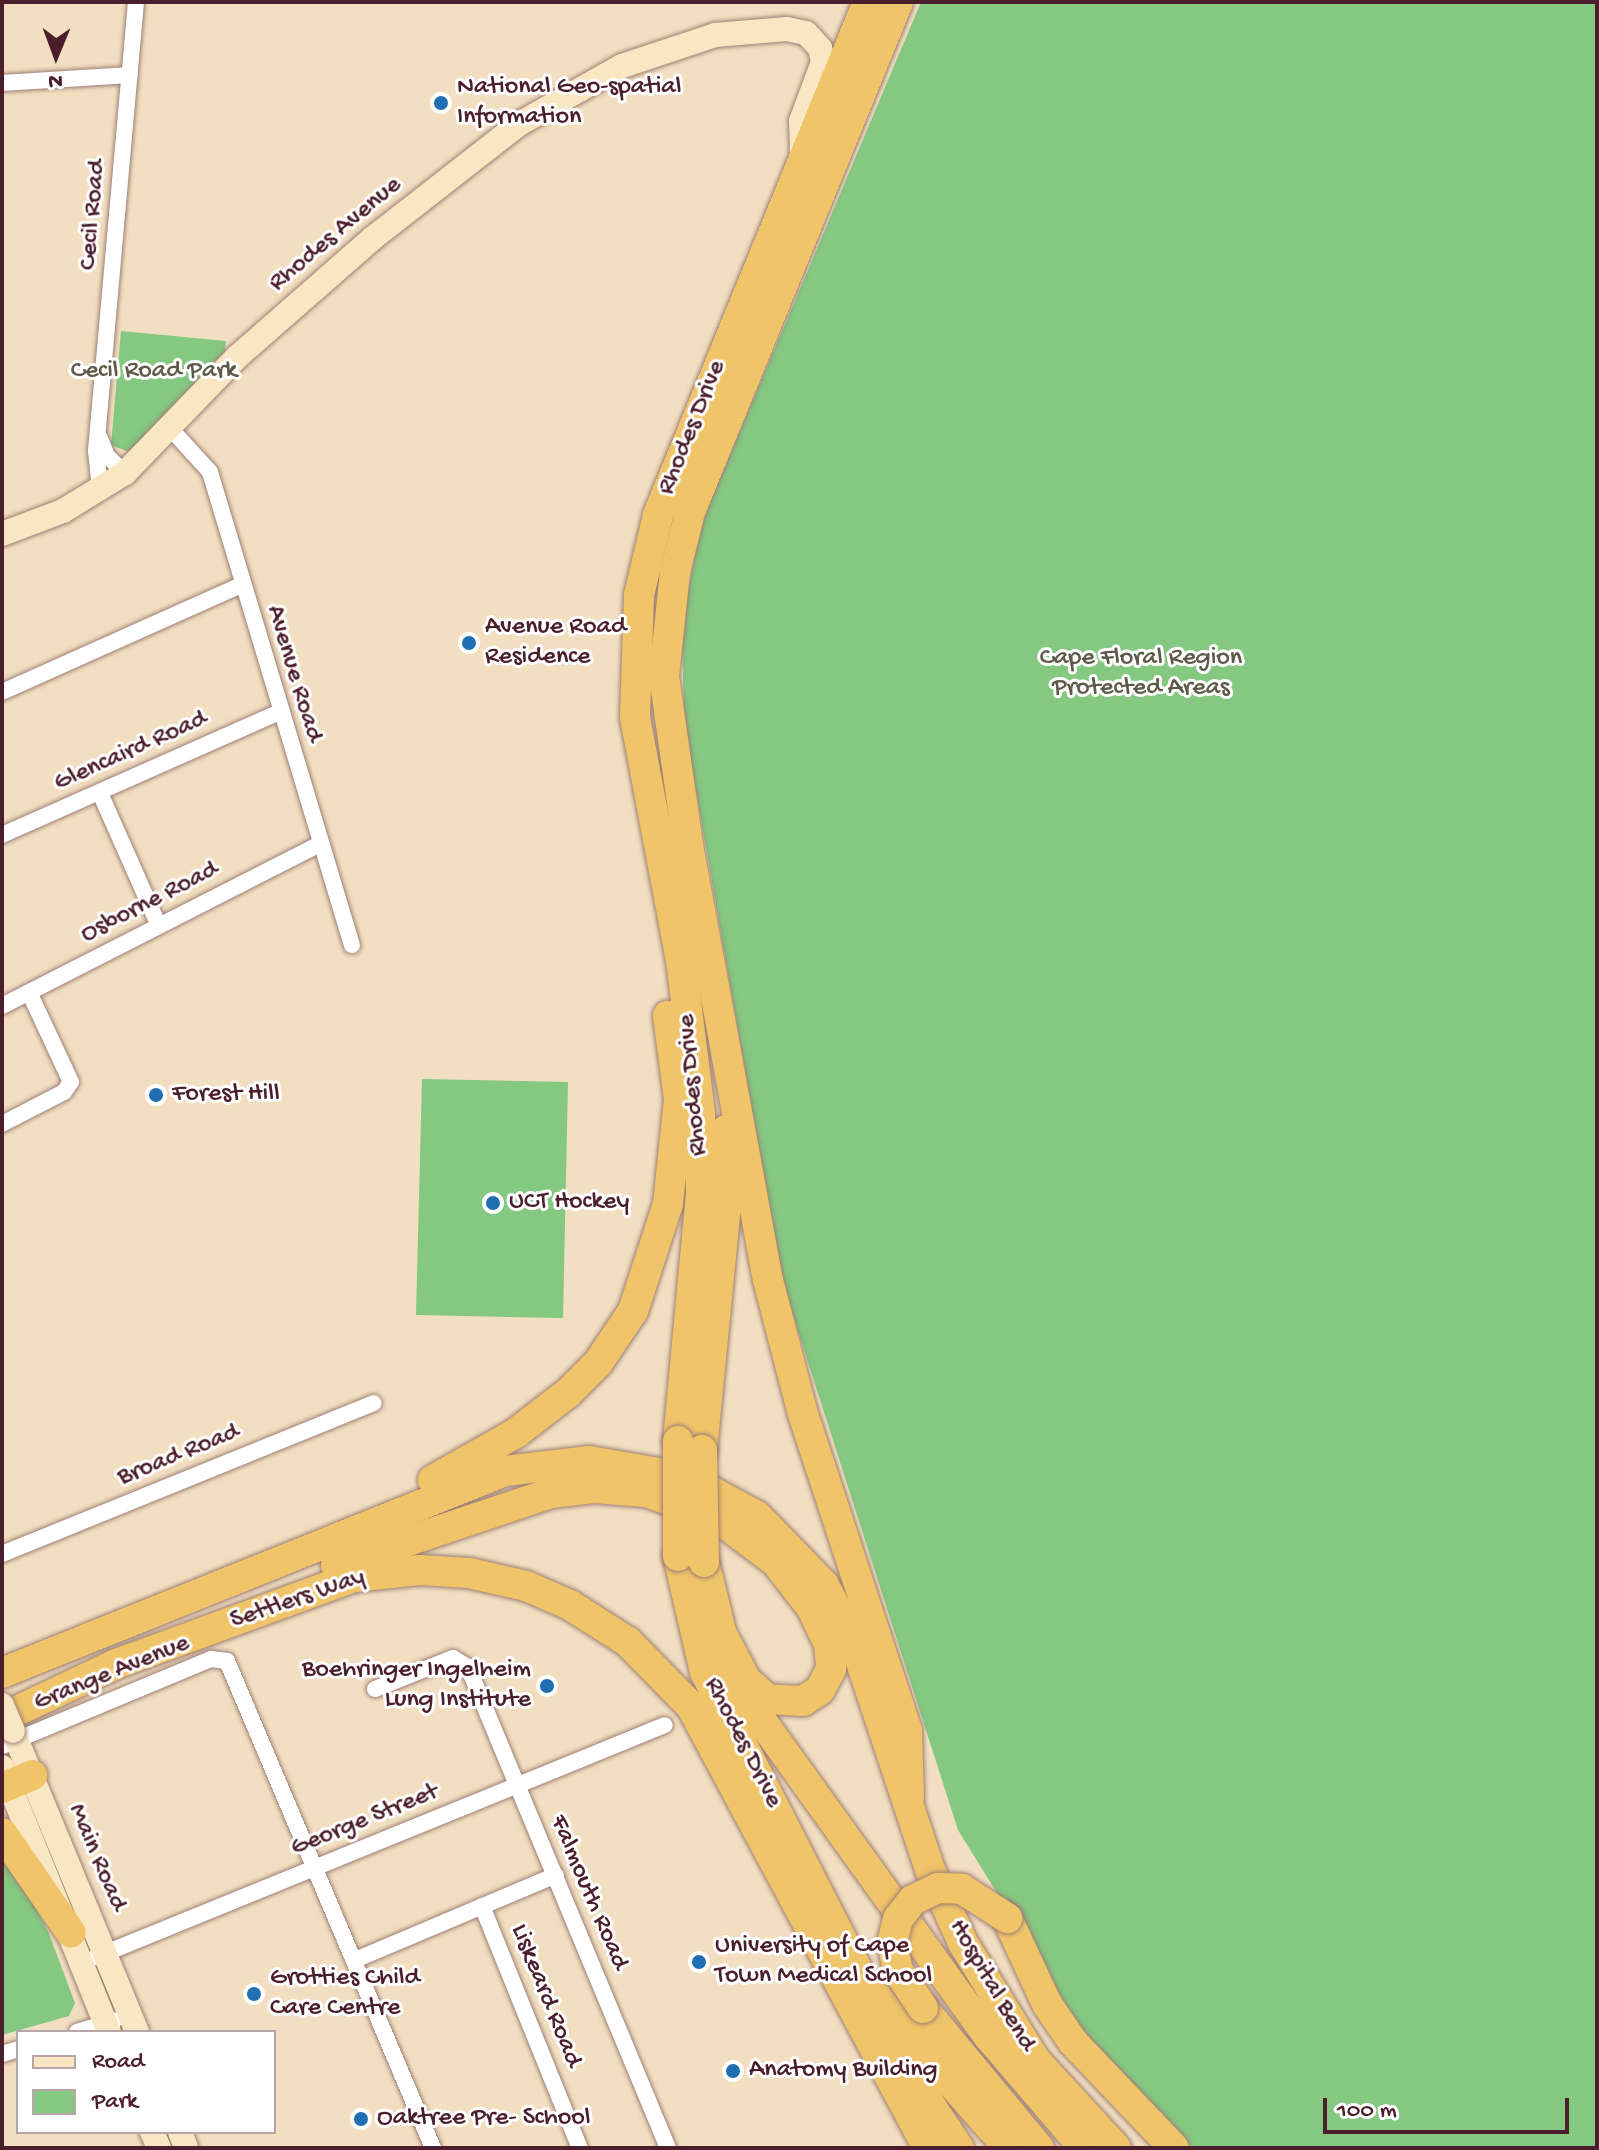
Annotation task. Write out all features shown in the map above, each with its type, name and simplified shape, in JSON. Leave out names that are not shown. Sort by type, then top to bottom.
[{"type":"highway","name":"Rhodes Drive","points":[[868,2],[650,540],[636,623],[633,681],[649,795],[681,961],[700,1113],[701,1195],[690,1445],[691,1559],[708,1631],[712,1686],[915,2082],[959,2148]]},
{"type":"highway","name":"Rhodes Drive","points":[[898,2],[700,486],[675,572],[665,695],[720,1028],[787,1358],[907,1730],[909,1797]]},
{"type":"highway","points":[[354,1530],[402,1496],[516,1433],[568,1393],[616,1337],[648,1277],[668,1204],[679,1099],[645,835],[649,795]]},
{"type":"highway","points":[[690,1445],[727,1180],[720,1028]]},
{"type":"highway","name":"Settlers Way","points":[[2,1673],[488,1477],[545,1464],[629,1464],[715,1490],[774,1530],[824,1585],[856,1647],[909,1797]]},
{"type":"highway","points":[[116,1664],[189,1624],[325,1569],[532,1498],[594,1488],[669,1497],[738,1531],[776,1562],[811,1607],[829,1644],[831,1669],[820,1690],[803,1701],[767,1699],[746,1680],[708,1631]]},
{"type":"highway","name":"Settlers Way","points":[[8,1734],[116,1664],[334,1582],[387,1572],[445,1571],[506,1580],[594,1618],[661,1672],[703,1726],[928,2148]]},
{"type":"highway","points":[[708,1631],[748,1702],[1003,2054],[1084,2148]]},
{"type":"highway","points":[[708,1631],[903,2014],[937,2067],[1009,2148]]},
{"type":"highway","name":"Hospital Bend","points":[[909,1797],[940,1893],[994,1999],[1036,2061],[1116,2148]]},
{"type":"highway","points":[[2,1833],[71,1933]]},
{"type":"highway","points":[[848,1838],[956,2018],[1022,2107],[1062,2148]]},
{"type":"highway","points":[[1039,2148],[923,2008],[898,1971],[892,1943],[898,1919],[913,1900],[938,1888],[962,1889],[1007,1918],[1047,2004],[1073,2042],[1174,2148]]},
{"type":"street","name":"Cecil Road","points":[[100,489],[94,471],[136,2]]},
{"type":"street","name":"Rhodes Avenue","points":[[2,534],[100,489],[125,473],[171,429],[237,357],[307,294],[519,124],[622,66],[739,31],[797,30],[820,48],[823,62],[801,121],[802,160]]},
{"type":"street","points":[[2,83],[130,75]]},
{"type":"street","name":"Avenue Road","points":[[171,429],[210,472],[279,712],[352,945]]},
{"type":"street","points":[[99,432],[107,456],[125,473]]},
{"type":"street","points":[[2,692],[241,585]]},
{"type":"street","name":"Glencaird Road","points":[[2,835],[279,712]]},
{"type":"street","points":[[100,793],[159,926]]},
{"type":"street","name":"Osborne Road","points":[[2,1006],[320,844]]},
{"type":"street","points":[[2,1124],[64,1092],[71,1082],[29,992]]},
{"type":"street","name":"Broad Road","points":[[2,1554],[374,1403]]},
{"type":"street","name":"Grange Avenue","points":[[8,1734],[211,1659],[227,1661],[236,1674],[317,1867]]},
{"type":"street","name":"Falmouth Road","points":[[375,1689],[460,1659],[468,1667],[668,2148]]},
{"type":"street","name":"Main Road","points":[[2,1705],[8,1734],[11,1778],[70,1899],[94,1958],[134,2024]]},
{"type":"street","name":"George Street","points":[[94,1958],[665,1725]]},
{"type":"street","points":[[317,1867],[429,2147]]},
{"type":"street","name":"Liskeard Road","points":[[355,1960],[556,1875]]},
{"type":"street","name":"Main Road","points":[[70,1899],[71,1933],[94,1958],[107,2028]]},
{"type":"street","name":"Liskeard Road","points":[[482,1906],[580,2148]]},
{"type":"street","points":[[107,2028],[134,2024]]},
{"type":"green space","name":"Cape Floral Region Protected Areas","points":[[921,2],[1597,2],[1597,2148],[1193,2148],[1094,2050],[958,1830],[782,1281],[684,722],[682,627],[700,526]]},
{"type":"green space","name":"Cecil Road Park","points":[[121,331],[226,341],[225,351],[129,452],[111,445]]},
{"type":"green space","points":[[422,1079],[568,1082],[563,1318],[416,1315]]},
{"type":"green space","points":[[2,1845],[48,1931],[75,2003],[69,2016],[2,2035]]},
{"type":"place","name":"National Geo-spatial Information","points":[[441,103]]},
{"type":"place","name":"Avenue Road Residence","points":[[469,643]]},
{"type":"place","name":"Forest Hill","points":[[156,1095]]},
{"type":"place","name":"UCT Hockey","points":[[493,1203]]},
{"type":"place","name":"Boehringer Ingelheim Lung Institute","points":[[547,1686]]},
{"type":"place","name":"University of Cape Town Medical School","points":[[699,1962]]},
{"type":"place","name":"Grotties Child Care Centre","points":[[254,1994]]},
{"type":"place","name":"Anatomy Building","points":[[733,2071]]},
{"type":"place","name":"Oaktree Pre- School","points":[[361,2119]]}]
